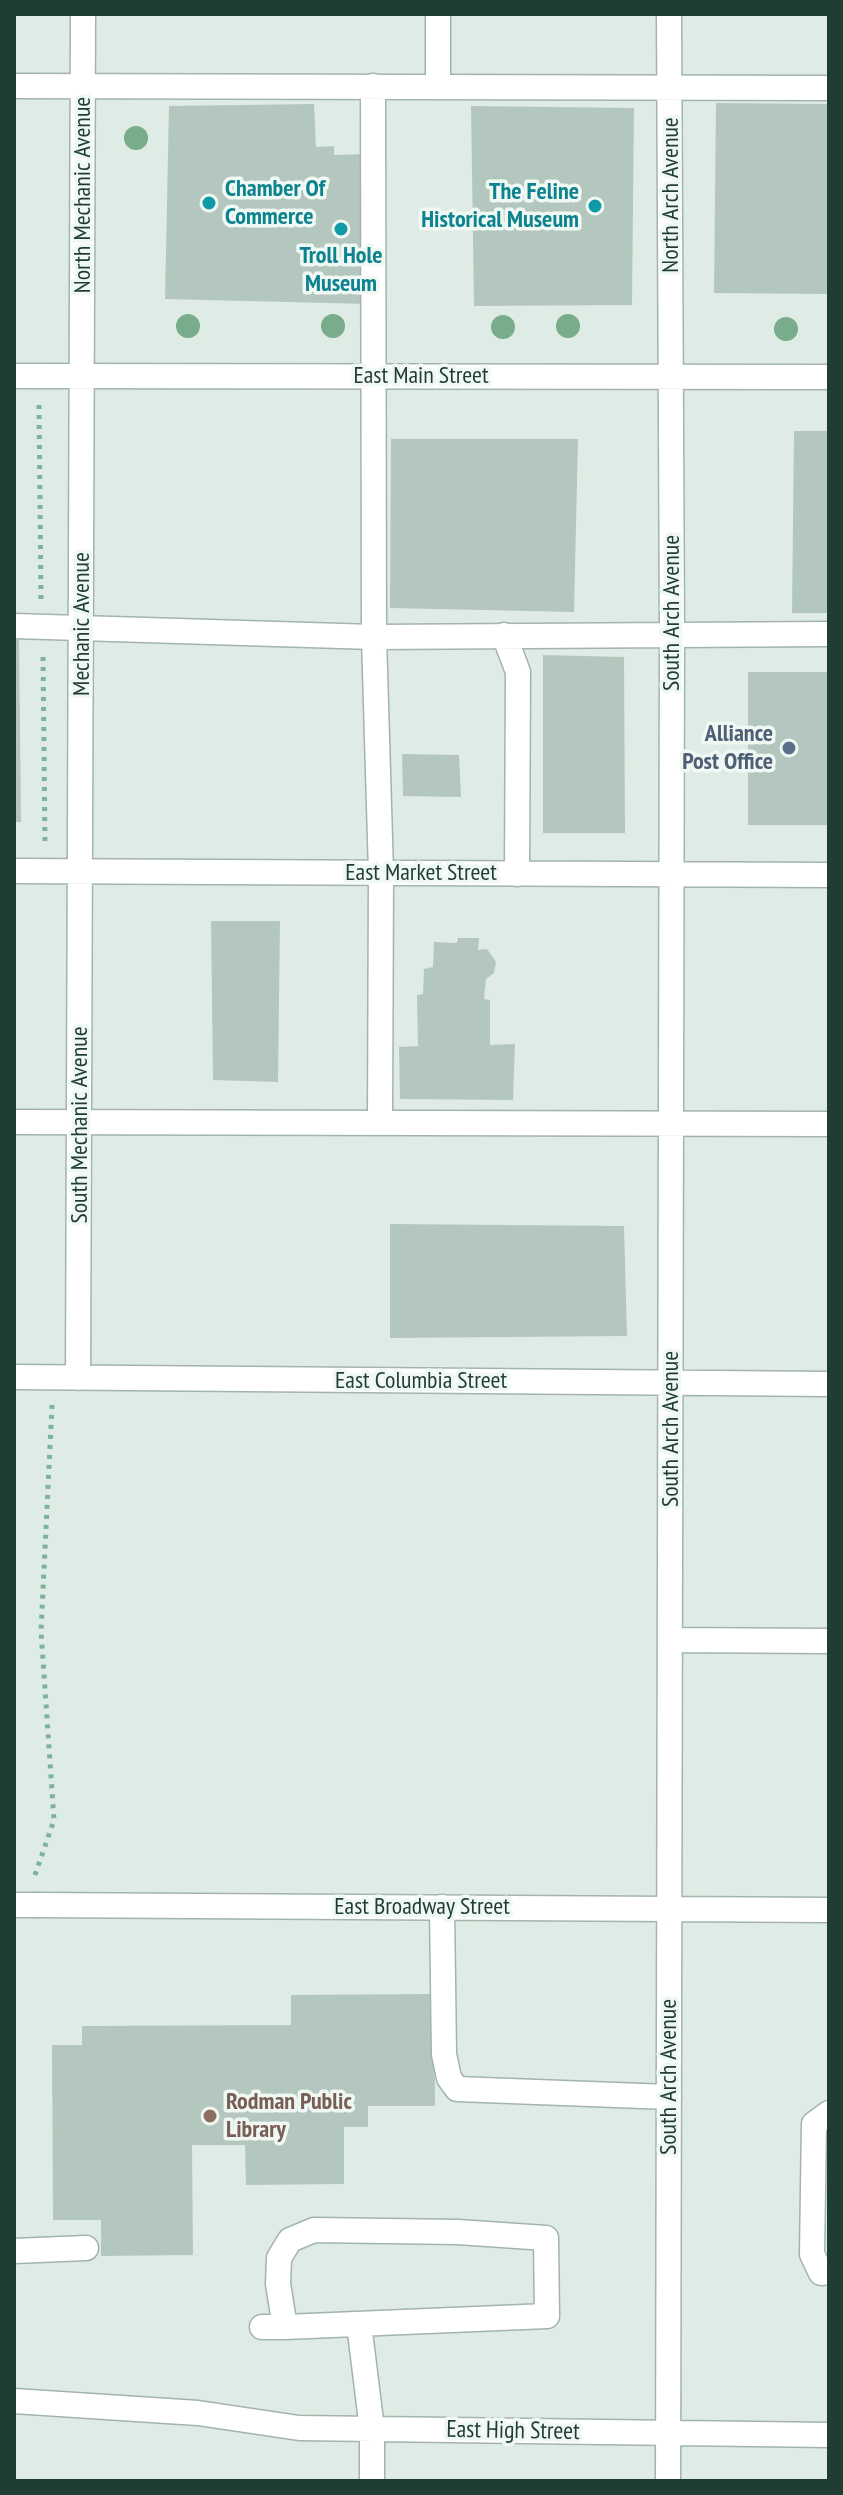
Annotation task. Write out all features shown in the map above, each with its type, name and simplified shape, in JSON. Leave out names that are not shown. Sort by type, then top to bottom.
[{"type":"street","name":"North Mechanic Avenue","points":[[82,376],[83,14]]},
{"type":"street","points":[[438,14],[438,86]]},
{"type":"street","name":"North Arch Avenue","points":[[669,14],[672,377]]},
{"type":"street","points":[[14,86],[829,88]]},
{"type":"street","points":[[373,86],[376,376],[374,637],[381,873],[380,1123]]},
{"type":"street","name":"East Main Street","points":[[14,376],[829,377]]},
{"type":"street","name":"Mechanic Avenue","points":[[82,376],[82,872]]},
{"type":"street","name":"South Arch Avenue","points":[[668,2481],[672,377]]},
{"type":"street","points":[[14,626],[374,637],[829,634]]},
{"type":"street","points":[[504,635],[518,672],[517,874]]},
{"type":"street","name":"East Market Street","points":[[14,871],[829,875]]},
{"type":"street","name":"South Mechanic Avenue","points":[[78,1378],[82,872]]},
{"type":"street","points":[[14,1122],[829,1124]]},
{"type":"street","name":"East Columbia Street","points":[[14,1377],[829,1384]]},
{"type":"street","points":[[670,1640],[829,1641]]},
{"type":"street","name":"East Broadway Street","points":[[25,1905],[829,1910]]},
{"type":"street","points":[[442,1907],[444,2054],[449,2078],[457,2089],[465,2092],[669,2097]]},
{"type":"street","points":[[829,2113],[814,2124],[812,2254],[821,2273],[829,2272]]},
{"type":"street","points":[[314,2230],[458,2232],[546,2238],[547,2316],[359,2324],[274,2327],[279,2258],[290,2240],[314,2230]]},
{"type":"street","points":[[14,2251],[86,2248]]},
{"type":"street","points":[[359,2324],[372,2429],[372,2481]]},
{"type":"street","name":"East High Street","points":[[14,2401],[198,2413],[299,2428],[829,2435]]},
{"type":"path","points":[[34,1877],[54,1820],[41,1631],[53,1377]]},
{"type":"building","points":[[716,103],[829,104],[829,294],[714,293]]},
{"type":"building","points":[[314,104],[316,147],[334,146],[334,155],[364,154],[368,304],[165,299],[169,106]]},
{"type":"building","points":[[471,106],[634,108],[632,305],[474,306]]},
{"type":"building","points":[[794,431],[829,431],[829,613],[792,613]]},
{"type":"building","points":[[391,439],[578,439],[574,612],[390,608]]},
{"type":"building","points":[[14,640],[19,640],[21,822],[14,822]]},
{"type":"building","points":[[543,655],[624,657],[625,833],[543,833]]},
{"type":"building","name":"Alliance Post Office","points":[[748,672],[829,672],[829,825],[748,825]]},
{"type":"building","points":[[402,754],[459,755],[461,797],[403,796]]},
{"type":"building","points":[[211,921],[280,921],[278,1082],[213,1080]]},
{"type":"building","points":[[458,938],[479,938],[478,950],[487,949],[496,962],[494,973],[486,979],[484,999],[490,1000],[490,1045],[515,1044],[513,1100],[400,1099],[399,1047],[418,1046],[417,995],[423,994],[424,969],[433,967],[434,942],[457,943]]},
{"type":"building","points":[[390,1224],[624,1226],[627,1336],[390,1338]]},
{"type":"building","name":"Rodman Public Library","points":[[434,1994],[435,2106],[368,2106],[368,2127],[344,2127],[344,2184],[246,2185],[245,2145],[192,2145],[193,2255],[101,2256],[101,2220],[53,2220],[52,2045],[82,2045],[82,2026],[291,2025],[291,1995]]},
{"type":"place","name":"Chamber Of Commerce","points":[[209,203]]},
{"type":"place","name":"The Feline Historical Museum","points":[[595,206]]},
{"type":"place","name":"Troll Hole Museum","points":[[341,229]]},
{"type":"place","name":"Alliance Post Office","points":[[789,748]]},
{"type":"place","name":"Rodman Public Library","points":[[210,2116]]}]
